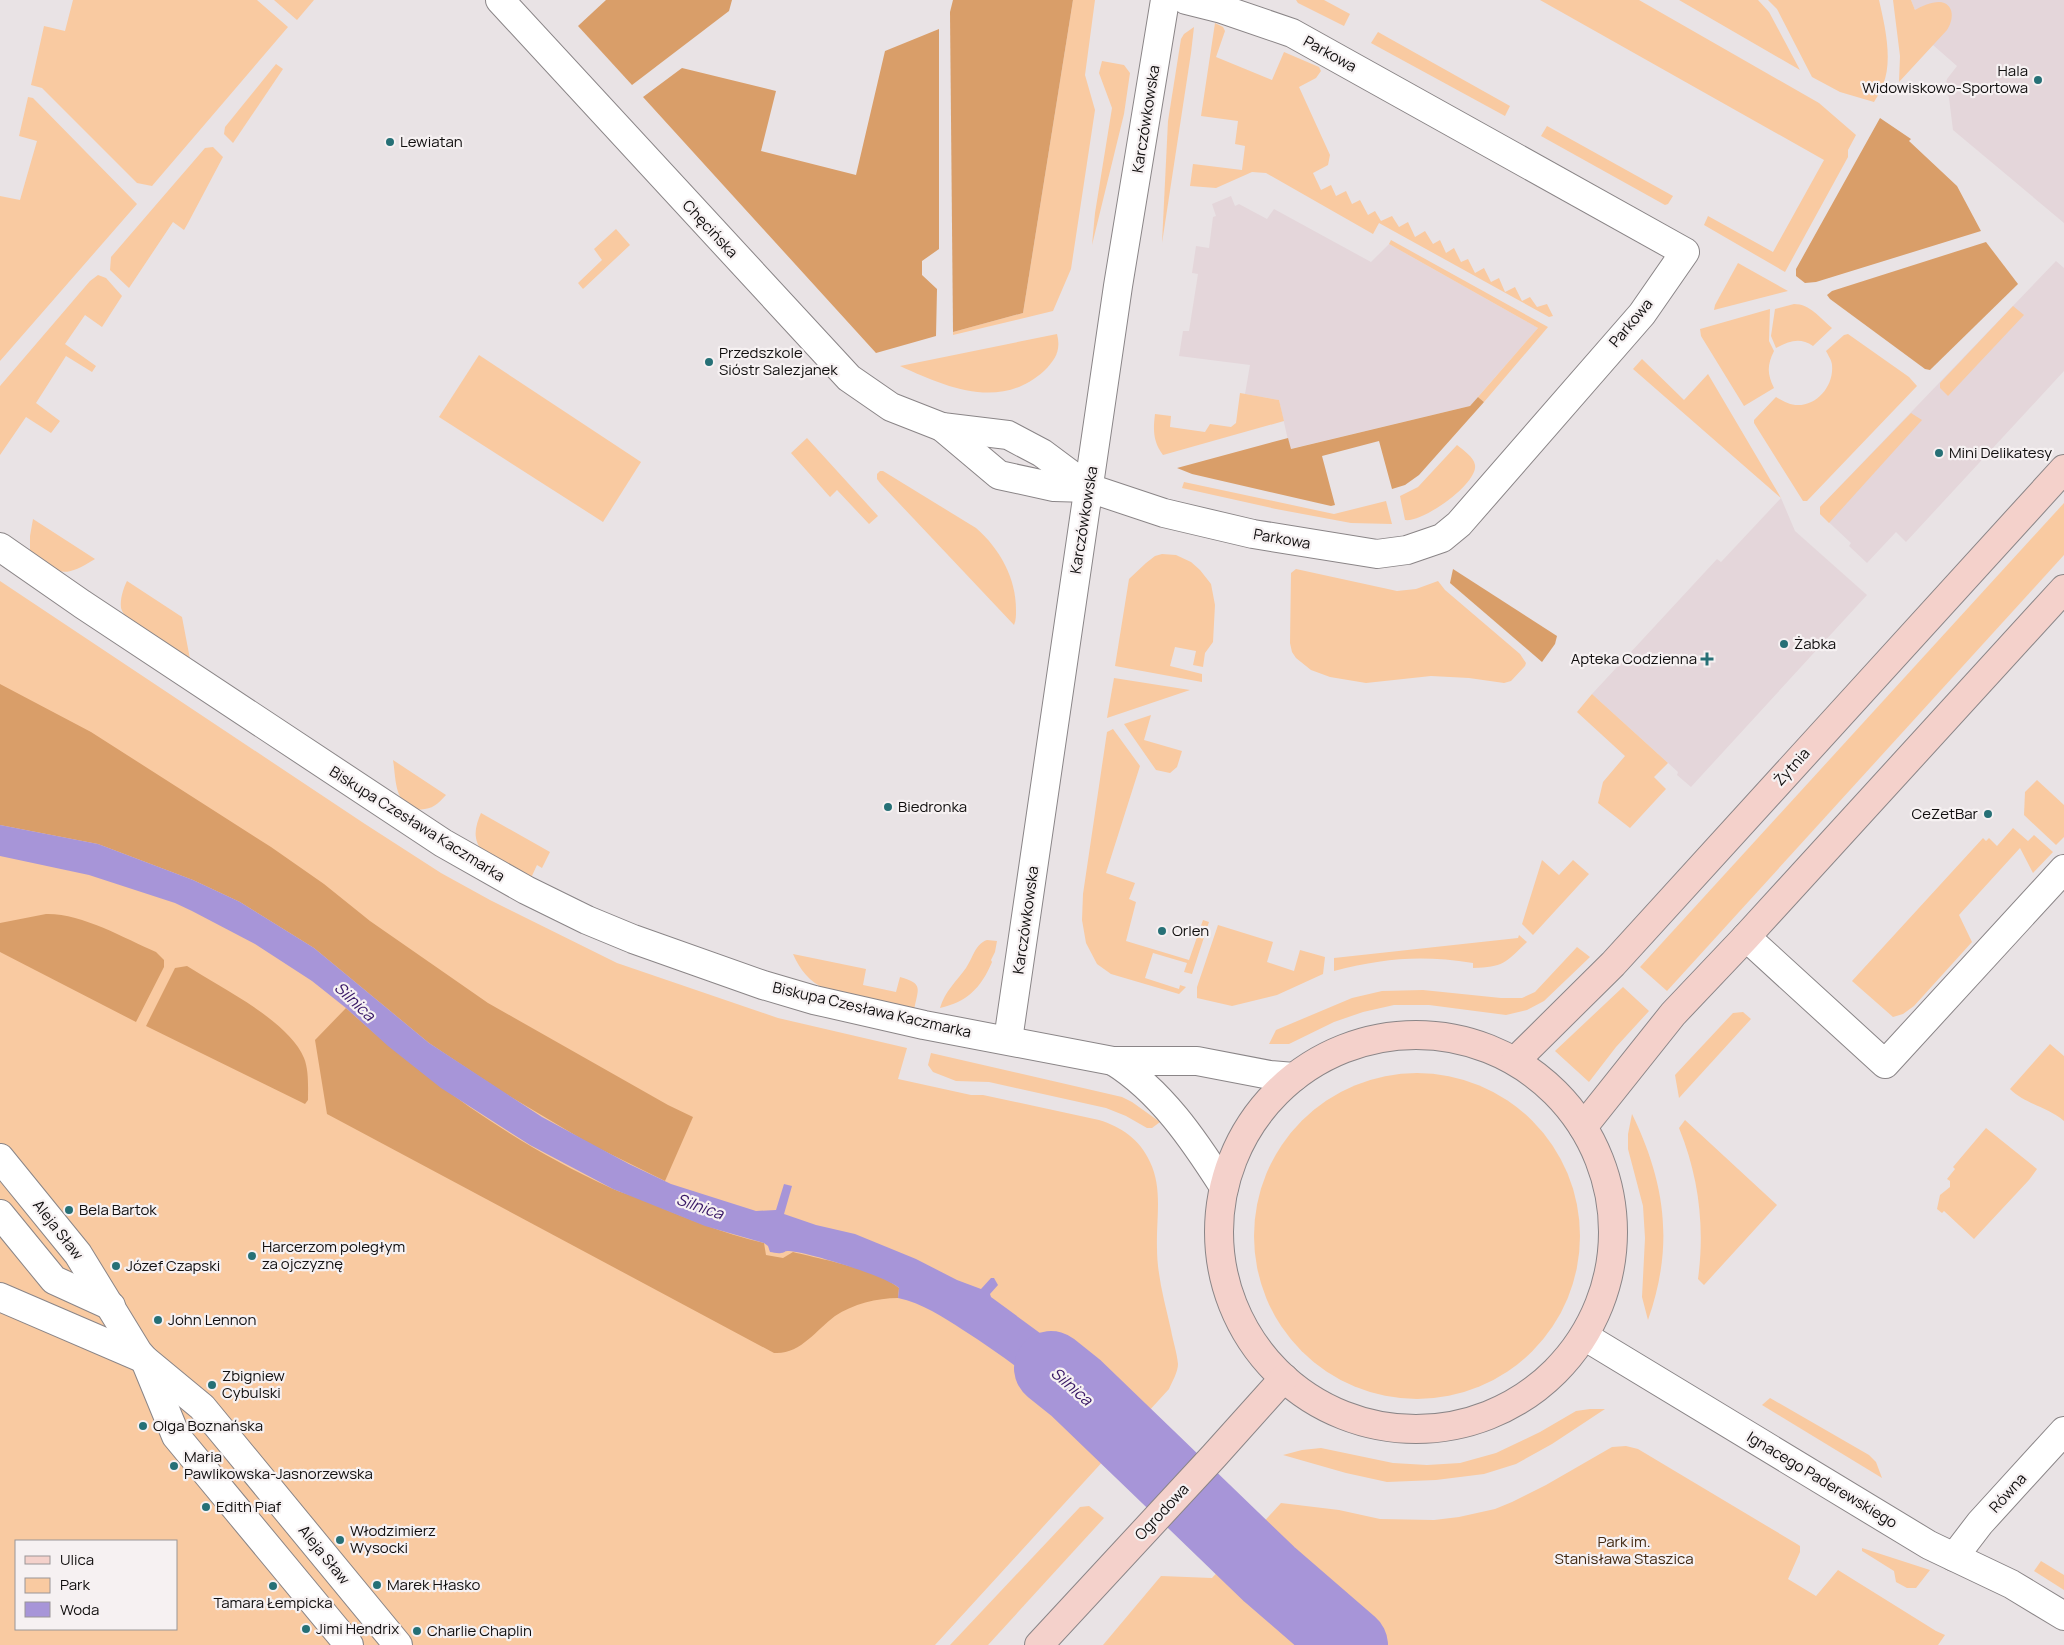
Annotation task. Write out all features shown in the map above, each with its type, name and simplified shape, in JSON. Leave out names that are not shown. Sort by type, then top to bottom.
[{"type":"street","name":"Chęcińska","points":[[500,0],[849,378],[891,407],[942,427],[1008,435],[1042,453],[1089,488]]},
{"type":"street","name":"Karczówkowska","points":[[1008,1040],[1118,286],[1165,0]]},
{"type":"street","name":"Parkowa","points":[[1089,488],[1164,514],[1244,532],[1377,554],[1407,550],[1442,538],[1459,524],[1642,314],[1685,252],[1292,33],[1222,9],[1186,0]]},
{"type":"street","name":"Chęcińska","points":[[942,427],[999,474],[1054,488],[1089,488]]},
{"type":"street","name":"Żytnia","points":[[1515,1061],[1613,964],[2064,469]]},
{"type":"street","name":"Biskupa Czesława Kaczmarka","points":[[0,547],[82,604],[443,843],[501,877],[567,910],[664,951],[763,985],[814,1000],[924,1024],[1113,1061],[1197,1061],[1270,1075],[1294,1076]]},
{"type":"street","points":[[1583,1127],[1673,1014],[1746,937],[2064,589]]},
{"type":"street","points":[[1746,937],[1885,1064],[2064,869]]},
{"type":"street","points":[[1406,1034],[1444,1037],[1472,1042],[1494,1050],[1515,1061],[1549,1085],[1583,1127],[1598,1153],[1608,1185],[1614,1230],[1611,1269],[1607,1285],[1584,1336],[1556,1372],[1536,1388],[1510,1406],[1472,1420],[1429,1429],[1415,1430],[1386,1427],[1350,1418],[1306,1396],[1284,1378],[1252,1345],[1227,1293],[1219,1255],[1219,1216],[1224,1187],[1235,1155],[1250,1124],[1269,1100],[1294,1076],[1324,1056],[1364,1041],[1406,1034]]},
{"type":"street","name":"Biskupa Czesława Kaczmarka","points":[[1113,1061],[1129,1071],[1161,1102],[1191,1138],[1224,1187]]},
{"type":"street","name":"Aleja Sław","points":[[0,1158],[78,1254],[138,1352],[202,1407],[398,1645]]},
{"type":"street","points":[[0,1214],[54,1280],[66,1324]]},
{"type":"street","points":[[54,1280],[110,1306]]},
{"type":"street","points":[[0,1297],[144,1359]]},
{"type":"street","name":"Ignacego Paderewskiego","points":[[1584,1336],[1928,1545],[2011,1584],[2064,1616]]},
{"type":"street","name":"Aleja Sław","points":[[144,1359],[176,1436],[349,1645]]},
{"type":"street","name":"Ogrodowa","points":[[1039,1645],[1284,1378]]},
{"type":"street","name":"Równa","points":[[1954,1557],[1980,1523],[2064,1431]]},
{"type":"shaded area","points":[[606,0],[732,0],[729,11],[632,85],[578,26]]},
{"type":"shaded area","points":[[953,0],[1073,0],[1023,313],[953,332],[950,12]]},
{"type":"shaded area","points":[[1911,0],[2064,0],[2064,223],[1953,130],[1949,98],[1945,87],[1947,79],[1957,66],[1933,45],[1913,19],[1915,10]]},
{"type":"shaded area","points":[[939,29],[939,249],[922,261],[922,275],[937,289],[936,336],[876,353],[643,97],[682,68],[776,91],[761,151],[856,175],[885,51]]},
{"type":"shaded area","points":[[1880,118],[1911,139],[1909,141],[1957,186],[1981,231],[1816,282],[1805,283],[1796,276],[1796,269]]},
{"type":"shaded area","points":[[1231,196],[1235,206],[1239,204],[1267,219],[1274,209],[1371,262],[1389,244],[1538,328],[1470,406],[1290,449],[1279,400],[1245,394],[1250,365],[1179,356],[1183,331],[1189,331],[1198,274],[1192,273],[1196,246],[1209,248],[1213,217],[1216,216],[1212,204]]},
{"type":"shaded area","points":[[1986,242],[2018,284],[1930,370],[1925,369],[1827,295],[1832,291]]},
{"type":"shaded area","points":[[2056,261],[2064,268],[2064,371],[1906,542],[1896,532],[1867,563],[1849,546],[1851,543],[1820,514],[1820,507]]},
{"type":"shaded area","points":[[1478,397],[1484,402],[1419,475],[1405,485],[1392,489],[1379,441],[1322,456],[1335,505],[1331,506],[1192,474],[1177,468],[1288,438],[1291,449],[1470,406]]},
{"type":"shaded area","points":[[1781,498],[1795,531],[1867,595],[1691,787],[1677,775],[1678,772],[1592,694],[1717,559],[1721,562]]},
{"type":"shaded area","points":[[1453,569],[1557,636],[1555,644],[1542,662],[1450,583]]},
{"type":"shaded area","points":[[0,684],[91,732],[271,847],[324,884],[370,921],[488,1003],[668,1105],[693,1117],[665,1181],[590,1144],[501,1091],[429,1043],[314,948],[240,902],[193,880],[98,844],[0,825]]},
{"type":"shaded area","points":[[46,914],[73,918],[102,927],[156,952],[164,960],[164,967],[136,1022],[0,952],[0,923]]},
{"type":"shaded area","points":[[187,966],[269,1018],[296,1044],[307,1068],[308,1100],[305,1104],[146,1026],[175,968]]},
{"type":"shaded area","points":[[346,1008],[407,1060],[471,1108],[539,1151],[575,1170],[615,1190],[717,1229],[764,1243],[766,1255],[783,1258],[793,1252],[849,1266],[878,1276],[899,1288],[898,1298],[882,1299],[849,1308],[835,1316],[800,1346],[783,1353],[774,1353],[327,1114],[315,1040]]},
{"type":"green space","points":[[73,0],[257,0],[288,27],[152,186],[137,183],[42,88],[31,85],[44,26],[65,31]]},
{"type":"green space","points":[[274,0],[314,0],[297,20]]},
{"type":"green space","points":[[1073,0],[1095,0],[1085,75],[1095,110],[1071,269],[1053,311],[953,335],[953,332],[1023,313]]},
{"type":"green space","points":[[1296,0],[1324,0],[1350,14],[1344,26],[1298,3]]},
{"type":"green space","points":[[1540,0],[1639,0],[1819,103],[1856,135],[1848,150],[1848,157],[1785,272],[1704,225],[1708,216],[1773,252],[1824,160]]},
{"type":"green space","points":[[1679,0],[1758,0],[1769,12],[1800,70]]},
{"type":"green space","points":[[1768,0],[1879,0],[1888,54],[1886,75],[1874,102],[1840,92],[1812,77],[1777,9]]},
{"type":"green space","points":[[1893,0],[1911,0],[1915,10],[1933,3],[1944,3],[1948,5],[1952,13],[1951,22],[1947,30],[1899,82],[1900,56]]},
{"type":"green space","points":[[1215,23],[1223,27],[1225,31],[1216,57],[1272,80],[1284,52],[1319,67],[1321,71],[1316,78],[1299,87],[1330,155],[1328,165],[1313,173],[1321,190],[1331,185],[1336,196],[1346,191],[1352,204],[1360,200],[1368,215],[1375,211],[1381,221],[1392,216],[1399,227],[1408,222],[1415,237],[1425,231],[1433,244],[1440,240],[1446,253],[1454,248],[1461,262],[1468,259],[1475,273],[1484,268],[1491,282],[1499,278],[1505,292],[1515,287],[1522,301],[1530,297],[1537,307],[1547,304],[1553,316],[1549,317],[1379,223],[1373,234],[1266,173],[1252,172],[1216,188],[1190,186],[1193,164],[1242,170],[1245,146],[1235,144],[1238,121],[1201,116]]},
{"type":"green space","points":[[1194,27],[1162,243],[1168,121],[1181,39],[1184,34]]},
{"type":"green space","points":[[1378,32],[1510,106],[1505,116],[1371,43]]},
{"type":"green space","points":[[1102,61],[1124,65],[1130,73],[1124,114],[1092,245],[1095,213],[1112,108],[1099,73]]},
{"type":"green space","points":[[276,64],[283,69],[233,143],[224,134],[225,127]]},
{"type":"green space","points":[[28,97],[33,98],[137,204],[0,361],[0,196],[20,200],[37,141],[19,136]]},
{"type":"green space","points":[[1547,126],[1673,196],[1668,204],[1665,205],[1541,136]]},
{"type":"green space","points":[[213,147],[223,157],[184,230],[173,222],[129,288],[110,270],[111,257],[205,148]]},
{"type":"green space","points":[[616,229],[630,245],[583,289],[578,283],[602,260],[594,249]]},
{"type":"green space","points":[[1391,240],[1548,327],[1484,402],[1478,397],[1538,328],[1389,244]]},
{"type":"green space","points":[[1738,263],[1788,291],[1714,310]]},
{"type":"green space","points":[[98,275],[106,278],[122,296],[102,327],[85,315],[65,344],[96,366],[92,372],[66,356],[36,403],[60,421],[51,433],[26,417],[0,455],[0,386],[90,281]]},
{"type":"green space","points":[[1794,304],[1810,309],[1832,328],[1813,346],[1808,343],[1794,341],[1776,348],[1771,336],[1775,309]]},
{"type":"green space","points":[[2013,306],[2024,315],[1948,396],[1940,388],[1940,383]]},
{"type":"green space","points":[[1770,309],[1769,341],[1774,351],[1769,369],[1774,388],[1744,406],[1701,336],[1700,329]]},
{"type":"green space","points":[[1057,334],[1058,350],[1048,367],[1027,383],[1009,390],[991,393],[954,387],[900,366]]},
{"type":"green space","points":[[1848,334],[1909,377],[1917,386],[1807,501],[1803,501],[1754,423],[1754,420],[1776,397],[1789,404],[1798,405],[1812,402],[1818,398],[1827,386],[1832,372],[1832,363],[1826,351],[1844,335]]},
{"type":"green space","points":[[479,355],[641,462],[603,522],[439,417]]},
{"type":"green space","points":[[1642,359],[1684,400],[1708,374],[1781,498],[1633,369]]},
{"type":"green space","points":[[1240,393],[1279,400],[1284,421],[1163,455],[1154,436],[1155,414],[1171,416],[1170,427],[1205,432],[1210,424],[1231,427],[1236,423]]},
{"type":"green space","points":[[1911,413],[1922,420],[1829,523],[1820,514],[1820,507]]},
{"type":"green space","points":[[807,438],[878,516],[869,524],[837,490],[830,497],[791,453]]},
{"type":"green space","points":[[1457,445],[1473,459],[1475,465],[1474,473],[1468,482],[1448,501],[1435,509],[1424,515],[1405,520],[1400,496],[1418,487]]},
{"type":"green space","points":[[883,471],[976,528],[985,536],[999,555],[1010,576],[1015,598],[1016,616],[1014,625],[880,483],[877,479],[877,474]]},
{"type":"green space","points":[[1184,482],[1334,514],[1386,501],[1392,524],[1351,523],[1276,509],[1182,488]]},
{"type":"green space","points":[[2064,503],[2064,555],[1667,991],[1640,967]]},
{"type":"green space","points":[[33,519],[95,559],[76,569],[62,572],[55,570],[30,555],[30,536]]},
{"type":"green space","points":[[1162,554],[1176,555],[1191,562],[1211,584],[1215,605],[1213,642],[1205,653],[1203,667],[1193,665],[1196,651],[1175,647],[1170,666],[1202,674],[1202,682],[1115,666],[1129,579],[1155,556]]},
{"type":"green space","points":[[1296,569],[1397,591],[1416,589],[1438,581],[1445,590],[1520,654],[1526,663],[1525,666],[1511,681],[1504,683],[1469,678],[1431,676],[1366,683],[1330,677],[1311,670],[1296,658],[1290,643],[1291,573]]},
{"type":"green space","points":[[0,581],[441,873],[490,900],[617,963],[778,1018],[907,1048],[898,1079],[1099,1120],[1122,1130],[1135,1140],[1150,1162],[1158,1193],[1158,1269],[1176,1351],[1178,1364],[1175,1377],[1169,1389],[935,1645],[0,1645]]},
{"type":"green space","points":[[127,581],[182,617],[190,659],[188,660],[150,637],[124,615],[121,601]]},
{"type":"green space","points":[[1114,678],[1190,690],[1107,718]]},
{"type":"green space","points":[[1592,694],[1668,763],[1654,777],[1666,789],[1630,828],[1598,803],[1603,782],[1625,756],[1577,712]]},
{"type":"green space","points":[[1151,715],[1144,740],[1182,751],[1177,767],[1170,773],[1156,770],[1124,724]]},
{"type":"green space","points":[[1113,729],[1140,766],[1106,873],[1135,883],[1129,899],[1136,902],[1126,941],[1189,960],[1203,920],[1209,922],[1192,974],[1184,972],[1187,963],[1153,953],[1145,978],[1179,989],[1180,985],[1186,987],[1179,994],[1111,974],[1097,964],[1086,943],[1082,920],[1083,894],[1107,732]]},
{"type":"green space","points":[[393,760],[446,795],[429,808],[416,809],[409,806],[404,802],[397,789]]},
{"type":"green space","points":[[2037,780],[2064,805],[2064,837],[2056,845],[2024,815],[2025,792]]},
{"type":"green space","points":[[481,813],[550,852],[542,868],[537,865],[531,878],[483,852],[476,838],[477,823]]},
{"type":"green space","points":[[2013,828],[2028,841],[2034,835],[2053,852],[2033,873],[2020,848],[1959,915],[1972,942],[1914,1006],[1903,1014],[1893,1017],[1852,981],[1983,838],[1986,841],[1989,838],[1997,846]]},
{"type":"green space","points":[[1542,860],[1559,875],[1573,860],[1589,874],[1533,935],[1522,924]]},
{"type":"green space","points":[[1218,925],[1273,942],[1267,962],[1294,971],[1300,950],[1325,957],[1323,974],[1277,995],[1232,1006],[1197,998],[1197,987]]},
{"type":"green space","points":[[1519,935],[1527,942],[1508,959],[1498,965],[1473,968],[1473,963],[1437,959],[1403,959],[1370,963],[1334,971],[1334,958],[1518,938]]},
{"type":"green space","points":[[987,940],[997,941],[992,962],[983,979],[965,998],[940,1008],[948,992],[966,968],[977,948]]},
{"type":"green space","points":[[1577,947],[1590,957],[1544,1001],[1527,1010],[1506,1015],[1429,1005],[1394,1005],[1363,1012],[1334,1022],[1289,1044],[1269,1044],[1276,1030],[1352,998],[1382,991],[1423,990],[1501,998],[1522,998],[1535,992]]},
{"type":"green space","points":[[793,954],[866,969],[863,985],[896,992],[900,977],[913,982],[918,988],[914,1010],[825,989],[806,974]]},
{"type":"green space","points":[[1623,987],[1649,1011],[1616,1047],[1589,1082],[1555,1051]]},
{"type":"green space","points":[[1743,1012],[1751,1019],[1679,1098],[1675,1075],[1733,1013]]},
{"type":"green space","points":[[2050,1044],[2064,1056],[2064,1121],[2010,1089]]},
{"type":"green space","points":[[931,1053],[1122,1097],[1160,1122],[1152,1128],[1147,1128],[1126,1116],[1106,1108],[989,1082],[956,1081],[933,1072],[928,1065]]},
{"type":"green space","points":[[1417,1073],[1464,1080],[1479,1086],[1507,1101],[1532,1121],[1552,1146],[1567,1174],[1573,1189],[1580,1236],[1573,1283],[1567,1298],[1552,1326],[1532,1351],[1507,1371],[1479,1386],[1464,1392],[1417,1399],[1370,1392],[1355,1386],[1327,1371],[1302,1351],[1282,1326],[1267,1298],[1261,1283],[1254,1236],[1261,1189],[1267,1174],[1282,1146],[1302,1121],[1327,1101],[1355,1086],[1370,1080]]},
{"type":"green space","points":[[1632,1114],[1644,1140],[1652,1165],[1659,1190],[1662,1216],[1661,1266],[1648,1320],[1642,1297],[1645,1238],[1643,1206],[1628,1149],[1628,1134]]},
{"type":"green space","points":[[1685,1120],[1777,1205],[1704,1285],[1698,1279],[1701,1240],[1699,1202],[1686,1146],[1679,1128]]},
{"type":"green space","points":[[1986,1128],[2037,1169],[1974,1239],[1944,1211],[1942,1213],[1937,1209],[1940,1195],[1950,1187],[1950,1181],[1947,1179],[1955,1169],[1953,1167]]},
{"type":"green space","points":[[1770,1398],[1869,1455],[1876,1462],[1882,1478],[1762,1405]]},
{"type":"green space","points":[[1605,1409],[1552,1444],[1516,1464],[1484,1474],[1436,1480],[1387,1482],[1346,1473],[1283,1455],[1321,1448],[1393,1463],[1427,1465],[1460,1463],[1496,1453],[1540,1432],[1576,1411]]},
{"type":"green space","name":"Park im. Stanisława Staszica","points":[[1626,1446],[1638,1449],[1800,1546],[1800,1552],[1788,1579],[1816,1596],[1838,1570],[1945,1635],[1938,1645],[1103,1645],[1161,1576],[1212,1578],[1281,1503],[1339,1510],[1380,1519],[1434,1520],[1459,1517],[1495,1509],[1512,1502],[1612,1447]]},
{"type":"green space","points":[[1089,1506],[1104,1518],[988,1645],[950,1645],[1080,1507]]},
{"type":"green space","points":[[1862,1548],[1930,1570],[1916,1588],[1907,1588],[1896,1582],[1894,1571],[1862,1551]]},
{"type":"green space","points":[[2041,1561],[2064,1575],[2064,1590],[2034,1571]]},
{"type":"water","points":[[0,825],[98,844],[193,880],[240,902],[314,948],[429,1043],[542,1117],[629,1164],[671,1184],[756,1211],[776,1210],[784,1184],[792,1186],[784,1214],[816,1225],[855,1234],[981,1289],[991,1278],[994,1278],[998,1285],[990,1294],[991,1297],[1044,1336],[1143,1419],[1117,1447],[1042,1386],[983,1343],[932,1311],[898,1298],[899,1288],[891,1283],[846,1265],[798,1252],[770,1252],[768,1246],[764,1243],[705,1226],[613,1189],[530,1145],[441,1088],[388,1046],[346,1008],[312,981],[255,944],[175,903],[89,875],[0,856]]},
{"type":"water","points":[[1262,1523],[1269,1530],[1268,1533],[1281,1567],[1286,1565],[1299,1574],[1386,1645],[1323,1645],[1244,1579],[1237,1570],[1233,1554]]},
{"type":"waterway","name":"Silnica","points":[[1051,1368],[1076,1388],[1269,1574],[1351,1645]]},
{"type":"place","name":"Hala Widowiskowo-Sportowa","points":[[2038,80]]},
{"type":"place","name":"Lewiatan","points":[[390,142]]},
{"type":"place","name":"Przedszkole Sióstr Salezjanek","points":[[709,362]]},
{"type":"place","name":"Mini Delikatesy","points":[[1939,453]]},
{"type":"place","name":"Żabka","points":[[1784,644]]},
{"type":"place","name":"Apteka Codzienna","points":[[1707,659]]},
{"type":"place","name":"Biedronka","points":[[888,807]]},
{"type":"place","name":"CeZetBar","points":[[1988,814]]},
{"type":"place","name":"Orlen","points":[[1162,931]]},
{"type":"place","name":"Bela Bartok","points":[[69,1210]]},
{"type":"place","name":"Harcerzom poległym za ojczyznę","points":[[252,1256]]},
{"type":"place","name":"Józef Czapski","points":[[116,1266]]},
{"type":"place","name":"John Lennon","points":[[158,1320]]},
{"type":"place","name":"Zbigniew Cybulski","points":[[212,1385]]},
{"type":"place","name":"Olga Boznańska","points":[[143,1426]]},
{"type":"place","name":"Maria Pawlikowska-Jasnorzewska","points":[[174,1466]]},
{"type":"place","name":"Edith Piaf","points":[[206,1507]]},
{"type":"place","name":"Włodzimierz Wysocki","points":[[340,1540]]},
{"type":"place","name":"Marek Hłasko","points":[[377,1585]]},
{"type":"place","name":"Tamara Łempicka","points":[[273,1586]]},
{"type":"place","name":"Jimi Hendrix","points":[[306,1629]]},
{"type":"place","name":"Charlie Chaplin","points":[[417,1631]]}]
